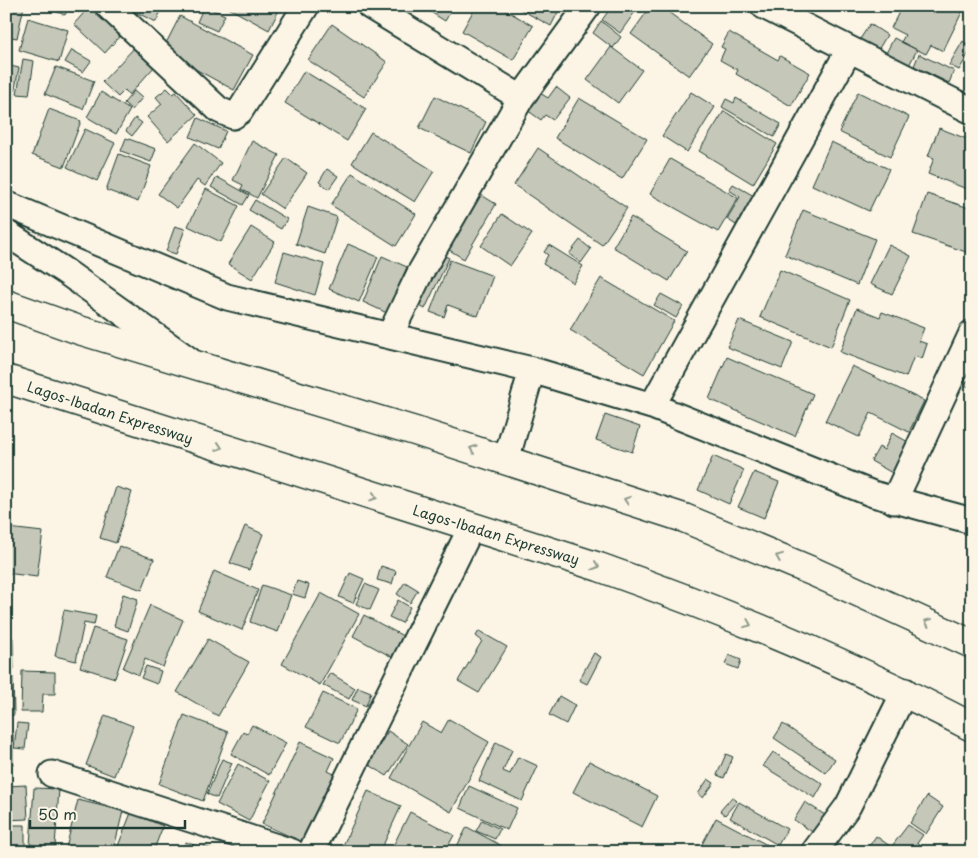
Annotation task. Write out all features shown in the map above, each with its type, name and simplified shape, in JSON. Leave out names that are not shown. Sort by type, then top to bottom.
[{"type":"highway","points":[[6,304],[79,330],[415,430],[684,518],[814,572],[972,644]]},
{"type":"highway","name":"Lagos-Ibadan Expressway","points":[[6,379],[599,567],[677,595],[905,692],[972,727]]},
{"type":"street","points":[[108,6],[219,110],[233,116],[240,112],[306,6]]},
{"type":"street","points":[[370,6],[521,98]]},
{"type":"street","points":[[390,335],[420,273],[521,98],[588,6]]},
{"type":"street","points":[[764,6],[972,111]]},
{"type":"street","points":[[652,406],[849,50]]},
{"type":"street","points":[[6,204],[227,297],[532,370],[652,406],[894,501],[972,521]]},
{"type":"street","points":[[6,233],[66,272],[194,364]]},
{"type":"street","points":[[894,501],[972,333]]},
{"type":"street","points":[[506,460],[532,370]]},
{"type":"street","points":[[311,852],[472,528]]},
{"type":"street","points":[[814,852],[848,806],[905,692]]},
{"type":"street","points":[[52,774],[292,852]]},
{"type":"building","points":[[6,6],[24,6],[17,38],[6,36]]},
{"type":"building","points":[[43,6],[69,6],[65,15]]},
{"type":"building","points":[[90,6],[99,6],[125,30],[105,53],[74,24]]},
{"type":"building","points":[[135,6],[163,6],[156,22],[133,11]]},
{"type":"building","points":[[204,6],[225,15],[217,31],[197,22]]},
{"type":"building","points":[[225,6],[281,6],[269,30]]},
{"type":"building","points":[[421,6],[454,6],[445,21]]},
{"type":"building","points":[[476,6],[499,6],[533,26],[513,60],[462,31]]},
{"type":"building","points":[[514,6],[558,6],[560,8],[551,26]]},
{"type":"building","points":[[612,6],[639,6],[620,33],[602,20]]},
{"type":"building","points":[[651,6],[660,6],[712,44],[689,76],[631,34]]},
{"type":"building","points":[[790,6],[807,6],[802,16]]},
{"type":"building","points":[[902,6],[965,6],[943,51],[931,45],[926,54],[901,42],[905,35],[891,28]]},
{"type":"building","points":[[180,16],[253,55],[234,90],[162,51]]},
{"type":"building","points":[[28,18],[68,30],[59,62],[19,50]]},
{"type":"building","points":[[601,21],[621,37],[613,48],[593,33]]},
{"type":"building","points":[[332,24],[387,62],[364,97],[308,60]]},
{"type":"building","points":[[870,24],[887,35],[878,50],[860,39]]},
{"type":"building","points":[[729,32],[778,60],[780,56],[810,73],[791,106],[736,74],[738,70],[720,60],[725,49],[721,47]]},
{"type":"building","points":[[894,38],[917,50],[907,69],[884,57]]},
{"type":"building","points":[[963,41],[972,48],[959,70],[949,65]]},
{"type":"building","points":[[6,45],[11,46],[8,62],[6,61]]},
{"type":"building","points":[[135,47],[155,66],[129,95],[125,90],[118,97],[102,82]]},
{"type":"building","points":[[611,47],[642,70],[618,103],[587,80]]},
{"type":"building","points":[[72,50],[91,61],[83,72],[65,62]]},
{"type":"building","points":[[919,54],[954,71],[949,83],[914,66]]},
{"type":"building","points":[[23,59],[34,61],[29,95],[17,94]]},
{"type":"building","points":[[6,65],[19,68],[13,99],[6,98]]},
{"type":"building","points":[[56,67],[94,81],[83,109],[45,94]]},
{"type":"building","points":[[304,71],[366,109],[347,141],[285,103]]},
{"type":"building","points":[[556,87],[570,98],[553,120],[545,115],[541,120],[527,110],[540,93],[548,98]]},
{"type":"building","points":[[167,88],[173,94],[176,92],[197,115],[168,141],[147,117],[162,104],[156,97]]},
{"type":"building","points":[[134,91],[142,98],[132,110],[124,103]]},
{"type":"building","points":[[101,92],[130,110],[116,134],[87,117]]},
{"type":"building","points":[[691,92],[715,107],[687,152],[662,136]]},
{"type":"building","points":[[858,92],[909,117],[890,157],[839,132]]},
{"type":"building","points":[[435,96],[486,122],[471,153],[419,128]]},
{"type":"building","points":[[579,98],[647,139],[622,179],[555,138]]},
{"type":"building","points":[[736,98],[781,124],[774,137],[722,107],[726,99],[734,103]]},
{"type":"building","points":[[49,109],[81,121],[64,167],[32,155]]},
{"type":"building","points":[[724,111],[777,144],[753,184],[699,151]]},
{"type":"building","points":[[135,118],[142,123],[132,136],[126,131]]},
{"type":"building","points":[[198,118],[226,131],[218,149],[190,137]]},
{"type":"building","points":[[939,128],[972,141],[972,191],[928,174],[934,158],[928,156]]},
{"type":"building","points":[[85,129],[115,143],[97,181],[67,167]]},
{"type":"building","points":[[371,132],[434,171],[415,202],[352,163]]},
{"type":"building","points":[[126,138],[156,149],[151,162],[121,151]]},
{"type":"building","points":[[252,141],[279,155],[257,198],[241,189],[243,185],[233,180]]},
{"type":"building","points":[[831,142],[889,169],[869,211],[812,185]]},
{"type":"building","points":[[195,143],[221,163],[205,186],[197,180],[177,208],[158,194]]},
{"type":"building","points":[[538,148],[627,208],[602,245],[514,185]]},
{"type":"building","points":[[119,154],[151,166],[138,202],[106,190]]},
{"type":"building","points":[[286,158],[307,173],[283,209],[261,194]]},
{"type":"building","points":[[670,159],[738,198],[718,232],[650,194]]},
{"type":"building","points":[[327,169],[338,176],[329,189],[319,182]]},
{"type":"building","points":[[352,173],[416,214],[396,246],[331,205]]},
{"type":"building","points":[[217,177],[249,195],[243,205],[211,187]]},
{"type":"building","points":[[733,184],[754,196],[736,225],[727,219],[740,197],[729,190]]},
{"type":"building","points":[[206,189],[239,206],[221,242],[188,226]]},
{"type":"building","points":[[478,193],[496,204],[464,259],[446,248]]},
{"type":"building","points":[[927,194],[972,209],[972,254],[913,234]]},
{"type":"building","points":[[255,200],[287,219],[281,229],[249,210]]},
{"type":"building","points":[[308,207],[337,217],[325,254],[296,244]]},
{"type":"building","points":[[803,210],[875,239],[857,285],[785,255]]},
{"type":"building","points":[[502,214],[532,234],[510,266],[481,246]]},
{"type":"building","points":[[631,217],[687,251],[669,281],[613,247]]},
{"type":"building","points":[[175,226],[185,229],[176,254],[166,251]]},
{"type":"building","points":[[251,227],[275,242],[252,279],[228,264]]},
{"type":"building","points":[[580,240],[591,249],[581,263],[569,254]]},
{"type":"building","points":[[348,244],[378,257],[359,302],[329,289]]},
{"type":"building","points":[[549,245],[583,266],[573,283],[543,264],[548,255],[544,252]]},
{"type":"building","points":[[889,245],[911,256],[892,294],[870,284]]},
{"type":"building","points":[[284,252],[324,264],[315,295],[275,282]]},
{"type":"building","points":[[440,253],[449,258],[425,309],[416,304]]},
{"type":"building","points":[[382,256],[407,267],[387,313],[363,302]]},
{"type":"building","points":[[450,260],[493,276],[478,316],[448,305],[444,317],[430,312]]},
{"type":"building","points":[[780,270],[850,300],[831,347],[760,317]]},
{"type":"building","points":[[601,278],[674,321],[644,374],[570,330]]},
{"type":"building","points":[[661,294],[683,306],[676,318],[654,305]]},
{"type":"building","points":[[857,308],[880,317],[882,312],[924,328],[919,341],[927,344],[922,359],[914,356],[906,377],[840,352]]},
{"type":"building","points":[[739,320],[793,342],[782,369],[727,347]]},
{"type":"building","points":[[727,357],[813,394],[795,436],[709,399]]},
{"type":"building","points":[[852,366],[924,401],[909,432],[871,413],[859,437],[825,421]]},
{"type":"building","points":[[972,374],[972,389],[965,385]]},
{"type":"building","points":[[605,415],[640,427],[632,452],[596,440]]},
{"type":"building","points":[[892,433],[910,443],[894,474],[871,461],[879,447],[884,450]]},
{"type":"building","points":[[713,456],[744,470],[729,504],[698,490]]},
{"type":"building","points":[[754,472],[779,482],[764,518],[738,507]]},
{"type":"building","points":[[116,487],[132,492],[116,543],[100,538]]},
{"type":"building","points":[[245,526],[263,534],[249,570],[230,563]]},
{"type":"building","points":[[8,528],[43,532],[37,577],[6,573]]},
{"type":"building","points":[[119,546],[154,559],[142,590],[107,577]]},
{"type":"building","points":[[381,566],[396,571],[392,584],[377,580]]},
{"type":"building","points":[[214,571],[258,590],[242,630],[198,611]]},
{"type":"building","points":[[350,573],[364,579],[353,603],[339,597]]},
{"type":"building","points":[[297,581],[309,585],[305,598],[292,594]]},
{"type":"building","points":[[405,582],[418,590],[410,603],[397,594]]},
{"type":"building","points":[[6,584],[9,584],[8,623],[6,623]]},
{"type":"building","points":[[365,584],[379,590],[370,610],[356,604]]},
{"type":"building","points":[[262,585],[291,595],[278,632],[250,622]]},
{"type":"building","points":[[321,593],[359,614],[320,685],[282,664]]},
{"type":"building","points":[[123,594],[138,599],[128,631],[114,626]]},
{"type":"building","points":[[398,600],[410,607],[402,623],[389,617]]},
{"type":"building","points":[[150,605],[183,620],[163,667],[145,659],[139,675],[123,668]]},
{"type":"building","points":[[64,610],[96,616],[94,625],[84,623],[76,661],[55,656]]},
{"type":"building","points":[[364,615],[403,636],[392,657],[353,636]]},
{"type":"building","points":[[93,628],[128,639],[115,678],[80,667]]},
{"type":"building","points":[[479,631],[507,647],[479,693],[458,681],[482,641],[476,636]]},
{"type":"building","points":[[6,638],[13,638],[14,669],[6,670]]},
{"type":"building","points":[[208,639],[249,662],[218,716],[177,692]]},
{"type":"building","points":[[594,653],[601,657],[587,684],[579,680]]},
{"type":"building","points":[[729,655],[741,660],[738,669],[725,664]]},
{"type":"building","points":[[146,666],[161,671],[157,684],[141,678]]},
{"type":"building","points":[[22,671],[55,672],[55,694],[43,694],[42,712],[21,712]]},
{"type":"building","points":[[330,673],[355,688],[349,699],[323,685]]},
{"type":"building","points":[[6,677],[13,677],[14,715],[6,716]]},
{"type":"building","points":[[358,687],[371,692],[366,706],[352,700]]},
{"type":"building","points":[[323,693],[357,709],[340,743],[306,727]]},
{"type":"building","points":[[559,696],[575,705],[566,724],[549,715]]},
{"type":"building","points":[[105,715],[133,726],[114,776],[86,765]]},
{"type":"building","points":[[184,715],[228,732],[203,801],[159,784]]},
{"type":"building","points":[[449,719],[489,742],[451,812],[391,778],[422,722],[441,733]]},
{"type":"building","points":[[17,723],[28,724],[25,749],[14,748]]},
{"type":"building","points":[[783,724],[835,759],[826,773],[774,738]]},
{"type":"building","points":[[252,725],[286,743],[269,775],[231,754],[243,732],[247,734]]},
{"type":"building","points":[[388,731],[408,744],[387,776],[368,764]]},
{"type":"building","points":[[6,734],[13,734],[13,764],[6,764]]},
{"type":"building","points":[[300,742],[334,758],[328,771],[336,775],[305,843],[262,824]]},
{"type":"building","points":[[496,742],[512,750],[503,771],[510,774],[518,757],[538,766],[522,801],[479,781]]},
{"type":"building","points":[[773,752],[823,784],[815,798],[763,766]]},
{"type":"building","points":[[726,754],[733,757],[724,778],[717,775]]},
{"type":"building","points":[[222,759],[232,763],[217,798],[207,794]]},
{"type":"building","points":[[589,761],[657,796],[642,827],[573,792]]},
{"type":"building","points":[[238,764],[270,781],[249,821],[217,804]]},
{"type":"building","points":[[708,779],[714,783],[703,798],[698,794]]},
{"type":"building","points":[[26,785],[28,819],[6,820],[6,786]]},
{"type":"building","points":[[469,786],[517,808],[507,830],[460,808]]},
{"type":"building","points":[[34,788],[59,789],[55,847],[30,845]]},
{"type":"building","points":[[368,791],[401,806],[380,852],[340,852]]},
{"type":"building","points":[[927,796],[943,807],[926,834],[910,823]]},
{"type":"building","points":[[732,797],[737,801],[725,815],[720,811]]},
{"type":"building","points":[[78,800],[123,811],[113,852],[65,852]]},
{"type":"building","points":[[739,802],[787,829],[778,845],[730,818]]},
{"type":"building","points":[[805,802],[825,815],[814,833],[794,820]]},
{"type":"building","points":[[410,812],[454,835],[445,852],[390,852]]},
{"type":"building","points":[[131,813],[163,826],[153,852],[116,851]]},
{"type":"building","points":[[716,818],[773,848],[772,852],[703,852],[699,850]]},
{"type":"building","points":[[482,820],[500,829],[495,839],[476,831]]},
{"type":"building","points":[[6,825],[25,825],[25,852],[6,852]]},
{"type":"building","points":[[908,825],[923,835],[911,852],[900,852],[892,846]]},
{"type":"building","points":[[467,827],[502,846],[499,852],[454,852]]},
{"type":"building","points":[[876,836],[898,852],[865,852]]},
{"type":"building","points":[[186,842],[199,847],[197,852],[181,852]]},
{"type":"building","points":[[204,846],[219,852],[202,852]]}]
